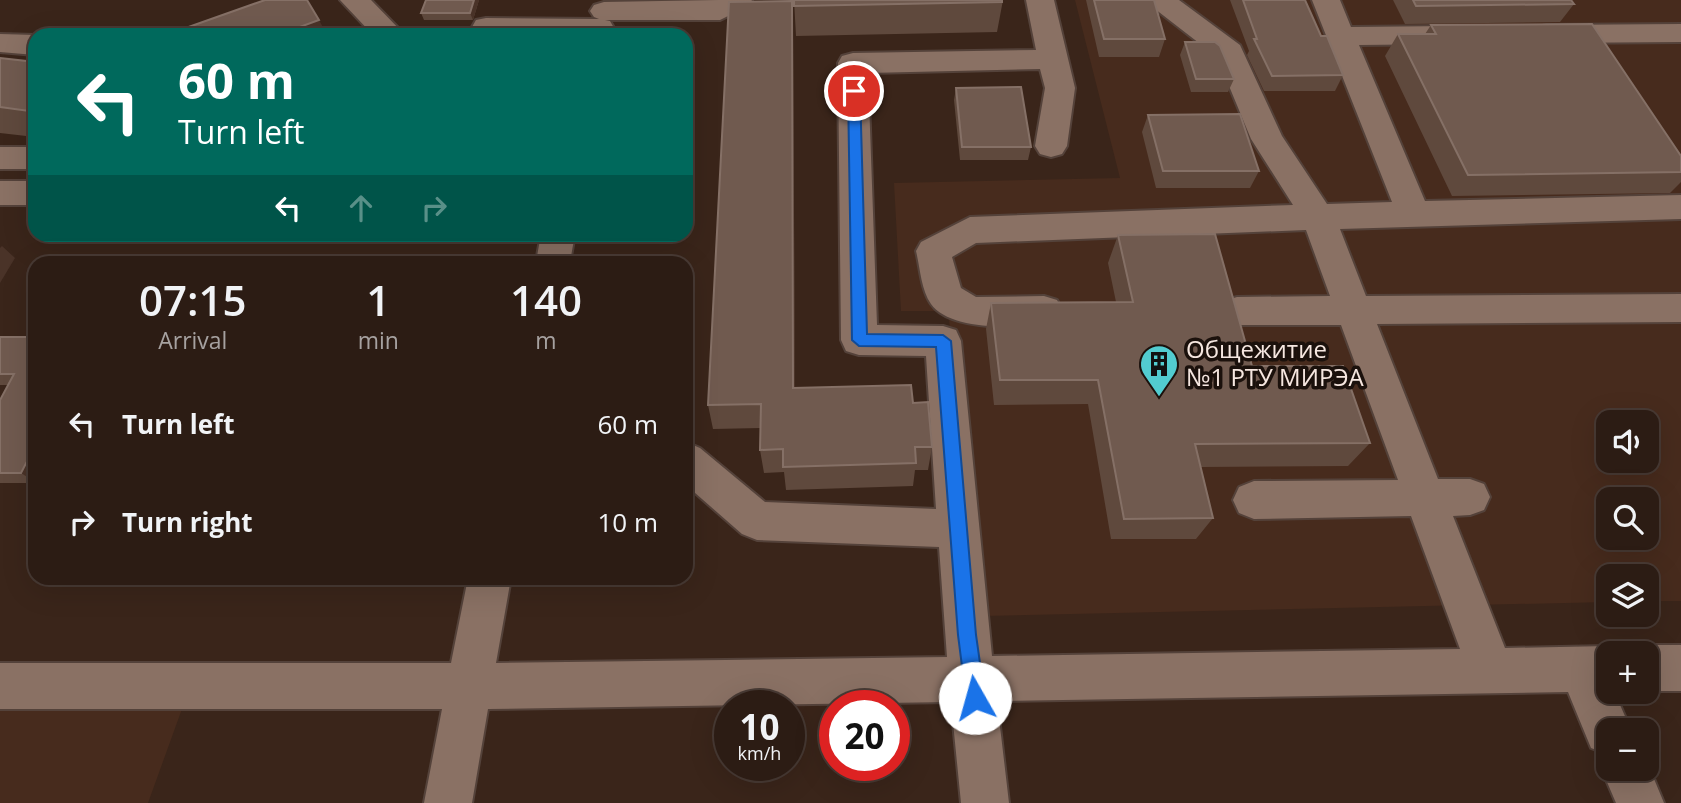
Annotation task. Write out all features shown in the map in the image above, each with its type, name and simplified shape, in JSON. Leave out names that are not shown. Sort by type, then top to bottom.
[{"type":"street","points":[[354,0],[383,28]]},
{"type":"street","points":[[469,28],[490,14],[602,19],[720,11],[738,0]]},
{"type":"street","points":[[1040,0],[1060,88],[1051,146]]},
{"type":"street","points":[[1326,0],[1414,214]]},
{"type":"street","points":[[1165,4],[1230,52],[1267,139],[1318,217],[1491,671]]},
{"type":"street","points":[[1340,36],[1681,33]]},
{"type":"street","points":[[0,43],[28,45]]},
{"type":"street","points":[[985,803],[943,341],[859,340],[853,63],[1053,59]]},
{"type":"street","points":[[0,158],[28,158]]},
{"type":"street","points":[[0,193],[28,193]]},
{"type":"street","points":[[1078,309],[972,311],[945,297],[933,251],[970,230],[1681,207]]},
{"type":"street","points":[[1237,311],[1681,308]]},
{"type":"street","points":[[693,466],[757,521],[958,529]]},
{"type":"street","points":[[1254,500],[1470,497]]},
{"type":"street","points":[[448,803],[488,585]]},
{"type":"street","points":[[1659,668],[1681,668]]},
{"type":"street","points":[[0,686],[467,687],[1595,669],[1605,718]]},
{"type":"street","points":[[1631,781],[1640,803]]},
{"type":"shaded area","points":[[1075,0],[1681,0],[1681,601],[1659,601],[1659,564],[1596,564],[1596,602],[983,616],[948,311],[901,311],[894,183],[1120,178]]},
{"type":"shaded area","points":[[187,695],[148,803],[0,803],[0,696]]},
{"type":"building","points":[[265,0],[307,0],[319,20],[297,28],[186,28]]},
{"type":"building","points":[[426,0],[474,0],[470,13],[421,13]]},
{"type":"building","points":[[794,0],[1002,0],[1002,2],[794,6]]},
{"type":"building","points":[[1094,0],[1154,0],[1165,39],[1104,39]]},
{"type":"building","points":[[1243,0],[1305,0],[1321,36],[1327,36],[1343,75],[1272,76],[1254,39],[1257,39]]},
{"type":"building","points":[[1413,0],[1571,0],[1574,4],[1416,6]]},
{"type":"building","points":[[792,1],[793,388],[911,385],[913,403],[928,402],[932,447],[915,447],[916,463],[783,467],[783,449],[760,450],[761,404],[708,405],[729,2]]},
{"type":"building","points":[[1592,24],[1681,156],[1681,172],[1468,175],[1398,34],[1436,34],[1431,25]]},
{"type":"building","points":[[1185,42],[1215,42],[1220,46],[1234,79],[1196,79]]},
{"type":"building","points":[[0,58],[28,61],[28,111],[0,107]]},
{"type":"building","points":[[1021,87],[1031,147],[962,147],[956,88]]},
{"type":"building","points":[[1240,114],[1259,171],[1163,171],[1148,115]]},
{"type":"building","name":"Общежитие №1 РТУ МИРЭА","points":[[1215,234],[1252,366],[1343,366],[1370,443],[1195,444],[1213,518],[1124,519],[1098,380],[1000,380],[991,303],[1133,302],[1118,235]]},
{"type":"building","points":[[0,337],[28,337],[28,460],[21,473],[0,473],[0,400],[14,374],[0,374]]},
{"type":"place","name":"Общежитие №1 РТУ МИРЭА","points":[[1159,398]]},
{"type":"route","points":[[854,91],[859,340],[943,341],[967,635],[975,698]]}]
